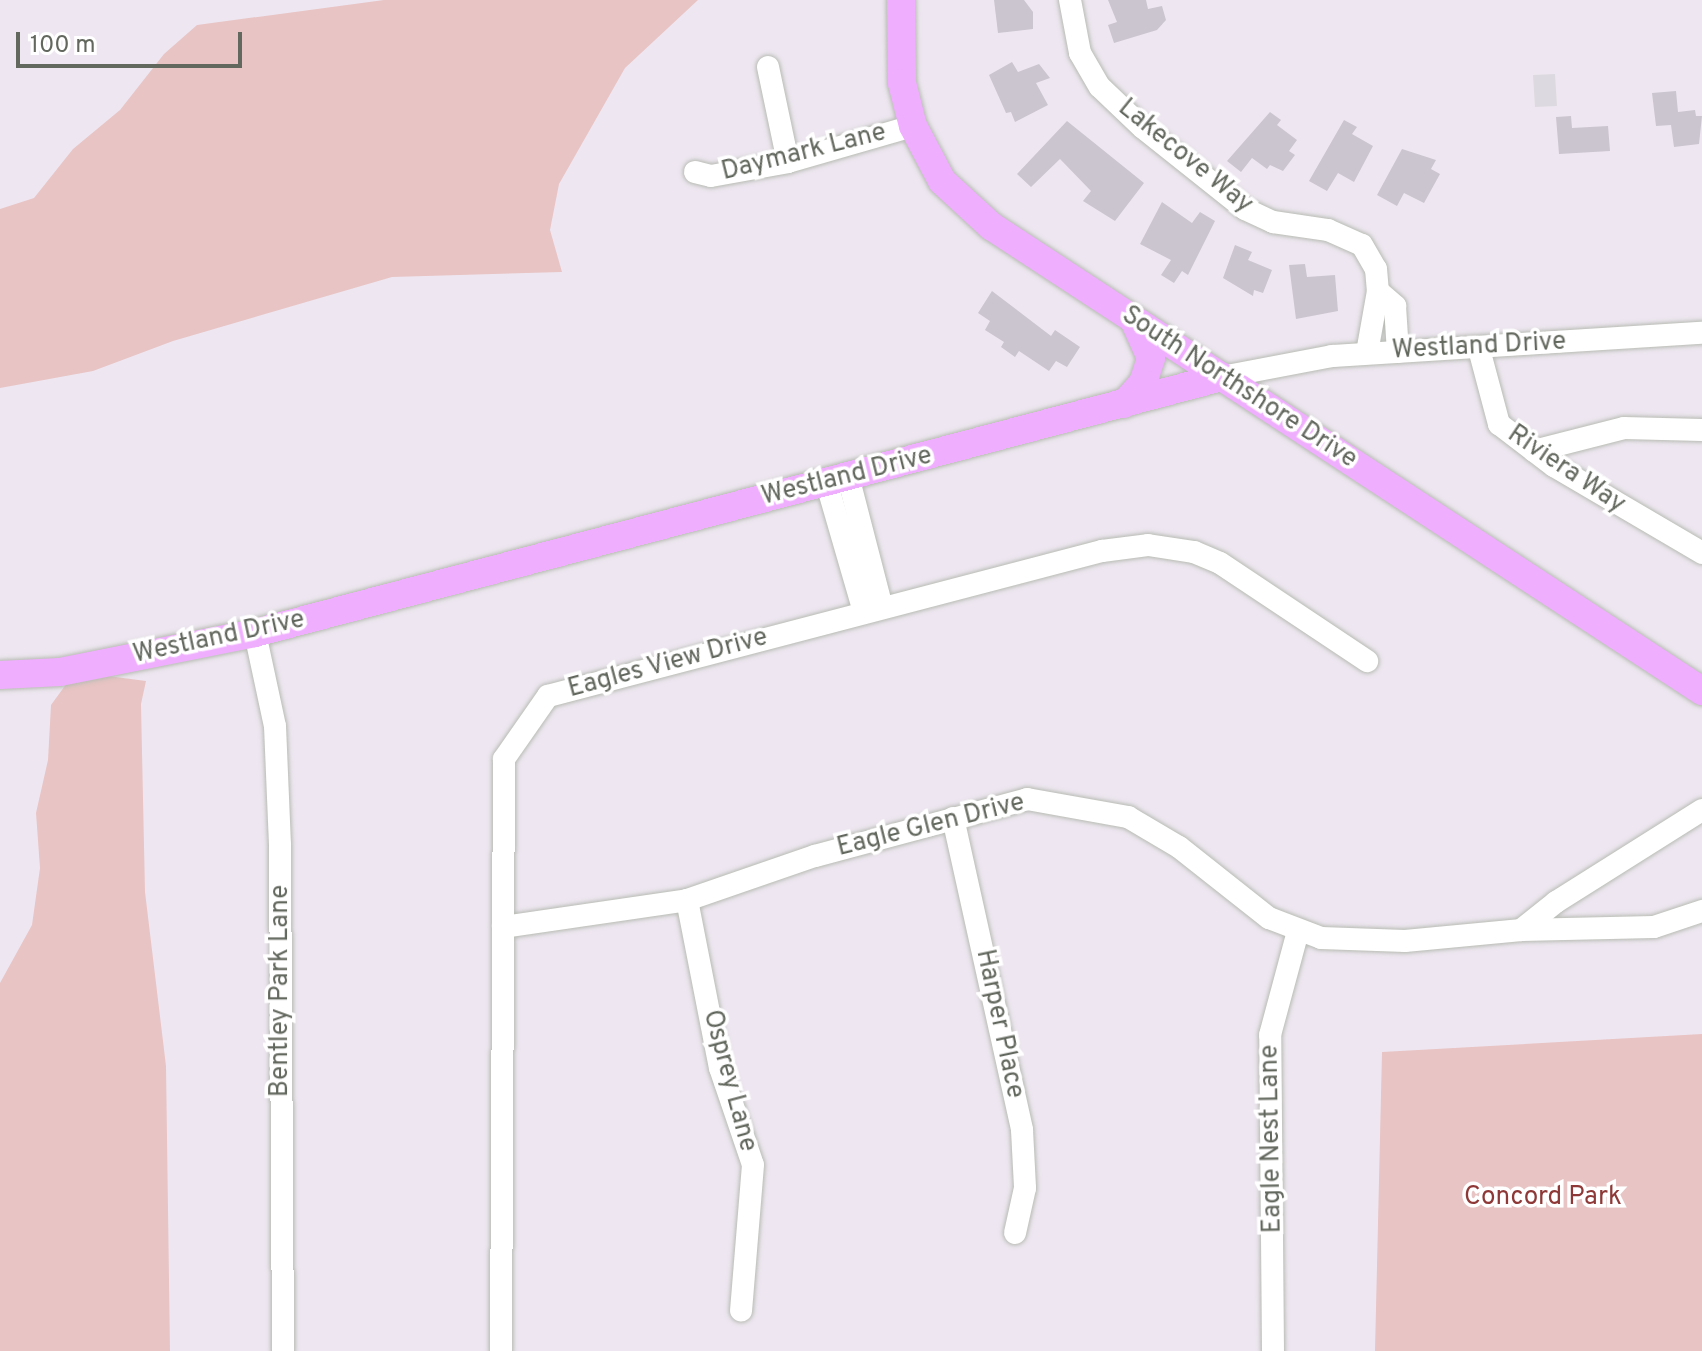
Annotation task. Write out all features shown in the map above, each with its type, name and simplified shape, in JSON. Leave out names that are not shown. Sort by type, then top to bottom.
[{"type":"main road","name":"South Northshore Drive","points":[[901,0],[902,83],[913,126],[942,181],[991,226],[1702,691]]},
{"type":"main road","points":[[1124,404],[1143,383],[1151,358],[1131,316]]},
{"type":"main road","name":"Westland Drive","points":[[0,675],[60,672],[255,633],[1222,377]]},
{"type":"street","name":"Lakecove Way","points":[[1070,0],[1080,53],[1111,97],[1245,209],[1273,222],[1328,230],[1362,245],[1376,269],[1378,291],[1367,353]]},
{"type":"street","points":[[768,67],[788,162]]},
{"type":"street","name":"Daymark Lane","points":[[695,172],[711,176],[788,162],[913,126]]},
{"type":"street","name":"Lakecove Way","points":[[1378,291],[1395,306],[1398,352]]},
{"type":"street","name":"Westland Drive","points":[[1222,377],[1367,353],[1479,349],[1702,333]]},
{"type":"street","name":"Riviera Way","points":[[1479,349],[1495,420],[1534,451],[1702,553]]},
{"type":"street","points":[[1534,451],[1600,431],[1661,426],[1702,430]]},
{"type":"street","points":[[837,479],[873,609]]},
{"type":"street","name":"Eagles View Drive","points":[[501,1351],[504,759],[548,696],[1102,551],[1148,545],[1194,552],[1220,563],[1367,661]]},
{"type":"street","name":"Bentley Park Lane","points":[[255,633],[275,726],[280,845],[283,1351]]},
{"type":"street","name":"Eagle Glen Drive","points":[[503,927],[687,900],[815,856],[1027,799],[1128,817],[1179,847],[1246,903],[1298,931],[1347,941],[1405,941],[1521,930],[1654,927],[1702,911]]},
{"type":"street","points":[[1521,930],[1556,902],[1702,810]]},
{"type":"street","name":"Harper Place","points":[[953,818],[1022,1130],[1025,1188],[1015,1233]]},
{"type":"street","name":"Osprey Lane","points":[[687,900],[720,1068],[753,1165],[741,1311]]},
{"type":"street","name":"Eagle Nest Lane","points":[[1273,1351],[1270,1035],[1298,931]]},
{"type":"shaded area","points":[[1555,74],[1557,106],[1535,107],[1533,75]]},
{"type":"green space","points":[[384,0],[698,0],[625,68],[559,184],[550,230],[562,272],[392,277],[173,341],[93,371],[0,388],[0,209],[34,198],[73,149],[120,110],[164,54],[197,25]]},
{"type":"green space","points":[[108,676],[146,681],[141,704],[145,892],[166,1066],[170,1351],[0,1351],[0,983],[32,925],[40,868],[36,813],[48,760],[51,705],[67,683]]},
{"type":"green space","name":"Concord Park","points":[[1702,1034],[1702,1351],[1375,1351],[1382,1052]]},
{"type":"building","points":[[994,0],[1024,0],[1033,12],[1033,29],[998,33]]},
{"type":"building","points":[[1108,0],[1146,0],[1148,9],[1162,6],[1166,20],[1157,30],[1114,43],[1108,25],[1117,22]]},
{"type":"building","points":[[1012,62],[1018,72],[1039,64],[1050,78],[1036,83],[1048,105],[1015,122],[1011,112],[1006,113],[989,75]]},
{"type":"building","points":[[1676,91],[1678,112],[1695,110],[1696,116],[1702,116],[1699,144],[1674,147],[1671,125],[1656,126],[1652,93]]},
{"type":"building","points":[[1270,112],[1281,120],[1277,125],[1297,140],[1289,151],[1295,155],[1283,171],[1270,165],[1267,169],[1252,158],[1241,172],[1227,161]]},
{"type":"building","points":[[1571,116],[1572,128],[1608,126],[1610,151],[1559,154],[1556,117]]},
{"type":"building","points":[[1344,120],[1357,127],[1352,134],[1373,146],[1354,182],[1338,173],[1327,191],[1309,181]]},
{"type":"building","points":[[1067,121],[1144,183],[1115,221],[1083,201],[1091,191],[1060,159],[1031,187],[1017,174]]},
{"type":"building","points":[[1402,149],[1436,160],[1431,169],[1440,174],[1424,203],[1404,193],[1397,206],[1377,195]]},
{"type":"building","points":[[1162,202],[1192,223],[1200,212],[1215,221],[1188,275],[1182,271],[1174,283],[1161,275],[1171,260],[1140,244]]},
{"type":"building","points":[[1235,245],[1252,252],[1248,260],[1272,270],[1263,293],[1254,290],[1253,296],[1223,278]]},
{"type":"building","points":[[1305,264],[1307,277],[1335,275],[1338,311],[1296,319],[1289,265]]},
{"type":"building","points":[[992,291],[1051,336],[1055,330],[1080,347],[1067,367],[1056,361],[1049,371],[1019,351],[1015,357],[1001,347],[1004,342],[985,330],[990,321],[978,313]]}]
